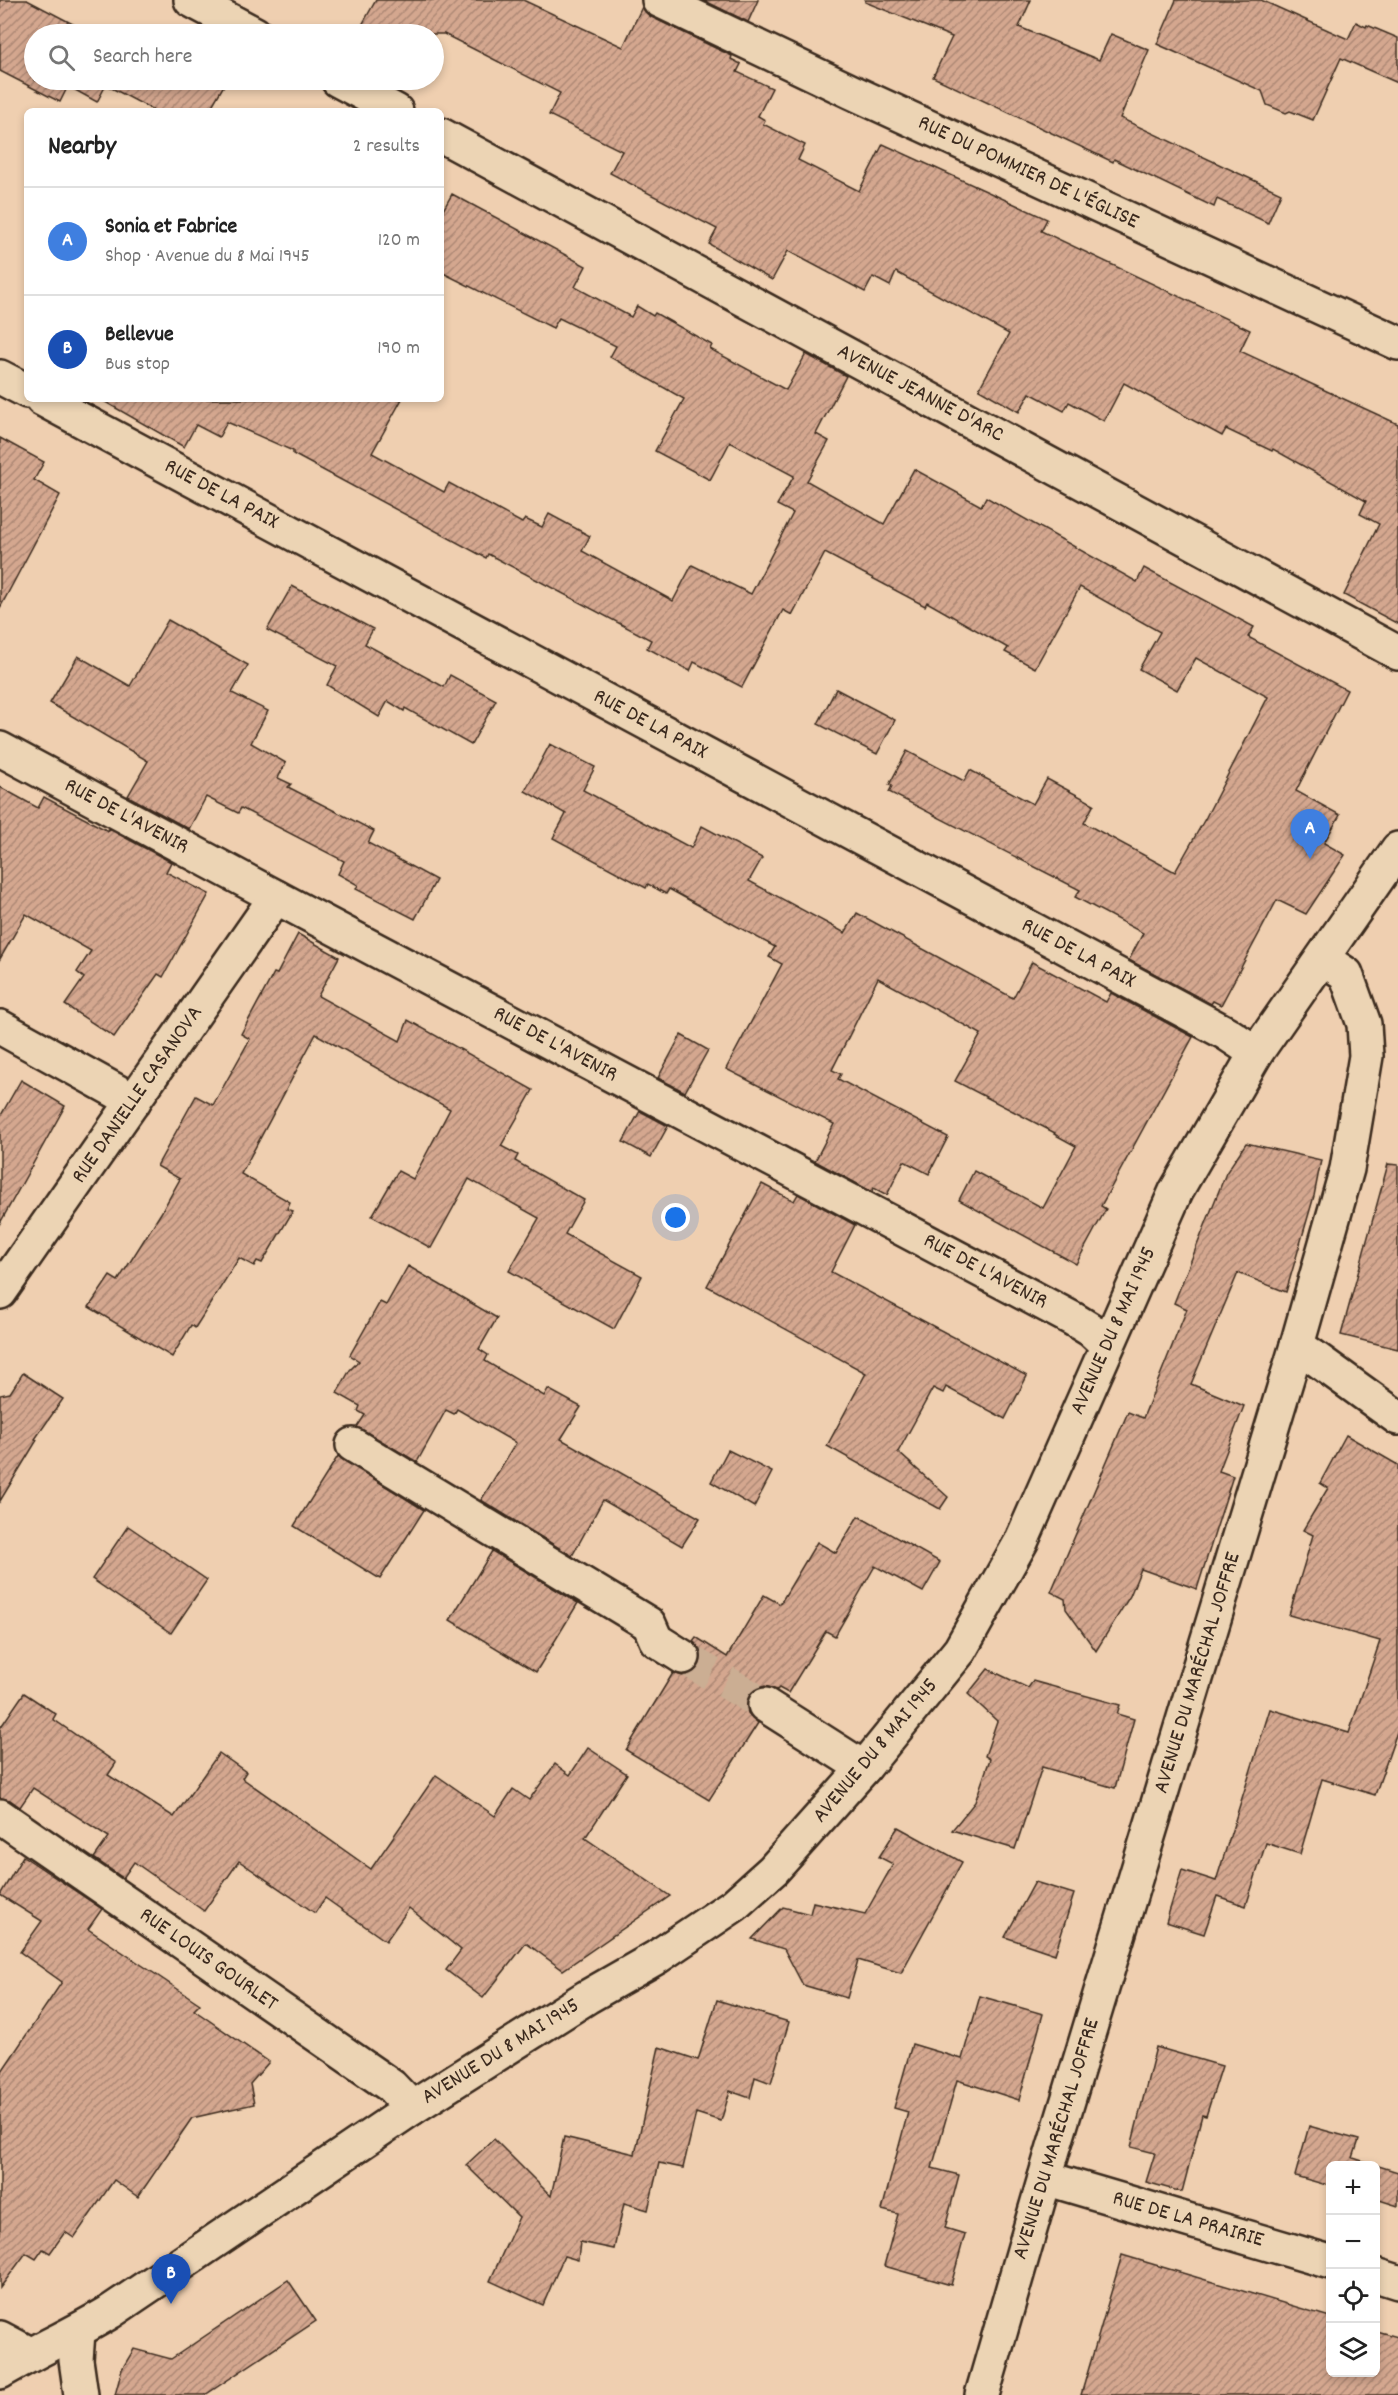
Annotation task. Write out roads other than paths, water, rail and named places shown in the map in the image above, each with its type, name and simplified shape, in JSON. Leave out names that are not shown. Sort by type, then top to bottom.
[{"type":"street","points":[[191,0],[236,24]]},
{"type":"street","name":"RUE DU POMMIER DE L'ÉGLISE","points":[[659,0],[863,97],[1398,343]]},
{"type":"street","points":[[357,90],[390,108]]},
{"type":"street","name":"AVENUE JEANNE D'ARC","points":[[444,137],[1398,653]]},
{"type":"street","points":[[0,376],[24,389]]},
{"type":"street","name":"RUE DE LA PAIX","points":[[48,402],[1194,1016],[1256,1053]]},
{"type":"street","name":"RUE DE L'AVENIR","points":[[0,748],[276,897],[1073,1319],[1091,1330],[1107,1345]]},
{"type":"street","name":"AVENUE DU 8 MAI 1945","points":[[0,2372],[30,2354],[78,2332],[412,2108],[587,1997],[657,1957],[734,1905],[773,1870],[864,1768],[960,1650],[1021,1542],[1176,1191],[1256,1053],[1398,849]]},
{"type":"street","name":"RUE DANIELLE CASANOVA","points":[[0,1292],[276,897]]},
{"type":"street","name":"AVENUE DU MARÉCHAL JOFFRE","points":[[982,2395],[1045,2178],[1297,1345],[1347,1169],[1366,1056],[1364,1024],[1346,974],[1323,959]]},
{"type":"street","points":[[0,1027],[134,1101]]},
{"type":"street","points":[[1297,1345],[1325,1363],[1398,1418]]},
{"type":"street","points":[[353,1444],[649,1624],[656,1640],[683,1657]]},
{"type":"street","points":[[765,1705],[864,1768]]},
{"type":"street","name":"RUE LOUIS GOURLET","points":[[0,1816],[391,2086],[412,2108]]},
{"type":"street","name":"RUE DE LA PRAIRIE","points":[[1045,2178],[1326,2261]]},
{"type":"street","points":[[1380,2276],[1398,2282]]},
{"type":"street","points":[[78,2332],[76,2360],[81,2395]]},
{"type":"street","points":[[0,2338],[30,2354]]},
{"type":"tunnel","points":[[683,1657],[765,1705]]},
{"type":"place","name":"Sonia et Fabrice","points":[[1310,859]]},
{"type":"place","name":"Bellevue","points":[[171,2304]]}]
